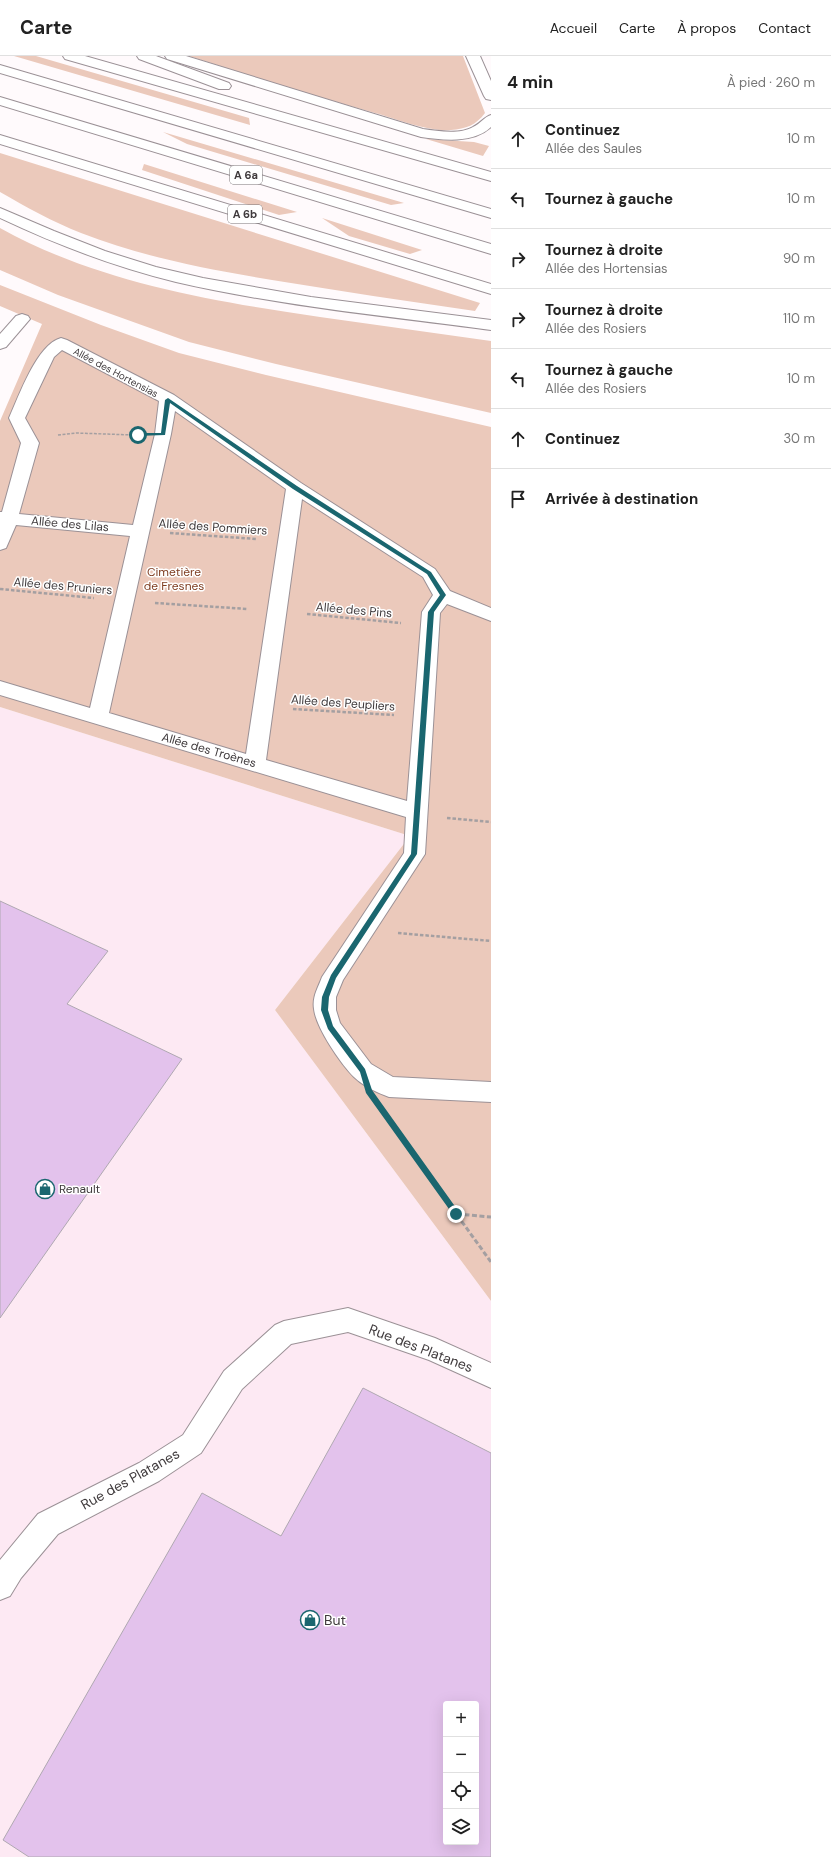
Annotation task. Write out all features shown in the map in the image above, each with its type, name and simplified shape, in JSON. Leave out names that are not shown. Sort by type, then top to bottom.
[{"type":"main road","points":[[70,56],[491,177]]},
{"type":"main road","points":[[144,56],[195,76],[438,161]]},
{"type":"main road","points":[[172,56],[421,133],[438,136],[472,134],[483,128],[491,119]]},
{"type":"main road","points":[[473,56],[491,96]]},
{"type":"main road","points":[[0,69],[491,214]]},
{"type":"main road","name":"A 6a","points":[[0,101],[491,249]]},
{"type":"main road","name":"A 6b","points":[[0,139],[491,288]]},
{"type":"main road","points":[[0,212],[57,238],[106,256],[203,283],[309,301],[491,325]]},
{"type":"main road","points":[[0,344],[22,319]]},
{"type":"main road","name":"Allée des Hortensias","points":[[30,443],[17,418],[47,355],[61,343],[168,400],[295,487],[429,573],[443,595]]},
{"type":"main road","points":[[98,718],[163,434],[168,400]]},
{"type":"main road","points":[[0,544],[5,518],[30,443]]},
{"type":"main road","points":[[255,764],[295,487]]},
{"type":"main road","name":"Allée des Lilas","points":[[5,518],[140,531]]},
{"type":"main road","points":[[491,615],[443,595],[431,612],[414,854],[333,977],[325,997],[325,1010],[330,1027],[363,1071],[389,1087],[491,1092]]},
{"type":"main road","name":"Allée des Troènes","points":[[0,688],[417,812]]},
{"type":"main road","name":"Rue des Platanes","points":[[0,1586],[11,1568],[48,1524],[149,1472],[192,1444],[234,1380],[284,1333],[348,1320],[436,1350],[491,1376]]},
{"type":"path","points":[[30,443],[50,436],[76,433],[113,435],[163,434]]},
{"type":"path","name":"Allée des Pommiers","points":[[140,531],[286,541]]},
{"type":"path","name":"Allée des Pruniers","points":[[0,589],[276,612]]},
{"type":"path","name":"Allée des Pins","points":[[276,612],[430,626]]},
{"type":"path","name":"Allée des Peupliers","points":[[263,706],[423,717]]},
{"type":"path","points":[[417,812],[462,820],[491,822]]},
{"type":"path","points":[[364,930],[491,941]]},
{"type":"path","points":[[387,1117],[491,1262]]},
{"type":"path","points":[[456,1214],[491,1217]]},
{"type":"shaded area","points":[[0,707],[410,836],[275,1010],[491,1301],[491,1857],[0,1857]]},
{"type":"green space","points":[[14,56],[36,56],[249,118],[250,125]]},
{"type":"green space","points":[[189,56],[463,56],[485,113],[478,121],[461,129],[433,129],[384,116]]},
{"type":"green space","points":[[163,132],[404,203],[391,205],[187,144]]},
{"type":"green space","points":[[426,139],[474,142],[489,146],[483,156]]},
{"type":"green space","points":[[0,153],[480,303],[475,311],[348,292],[223,271],[151,256],[127,249],[71,229],[0,192]]},
{"type":"green space","points":[[144,164],[297,212],[279,215],[142,170]]},
{"type":"green space","points":[[322,218],[422,250],[410,254],[349,236]]},
{"type":"green space","points":[[0,228],[37,247],[76,262],[115,276],[156,287],[279,311],[491,341],[491,413],[276,364],[189,342],[58,295],[0,270]]},
{"type":"green space","name":"Cimetière de Fresnes","points":[[0,285],[101,325],[179,353],[266,375],[491,427],[491,1301],[275,1010],[410,836],[0,707],[0,421],[42,324],[0,306]]},
{"type":"building","name":"Renault","points":[[0,901],[108,951],[67,1004],[182,1059],[0,1318]]},
{"type":"building","name":"But","points":[[363,1388],[491,1453],[491,1857],[29,1857],[3,1840],[202,1493],[281,1536]]},
{"type":"place","name":"Renault","points":[[45,1189]]},
{"type":"place","name":"But","points":[[310,1620]]},
{"type":"route","points":[[138,435],[163,434],[168,400],[295,487],[429,573],[443,595],[431,612],[414,854],[333,977],[325,997],[325,1010],[330,1027],[363,1071],[368,1091],[456,1214]]}]
